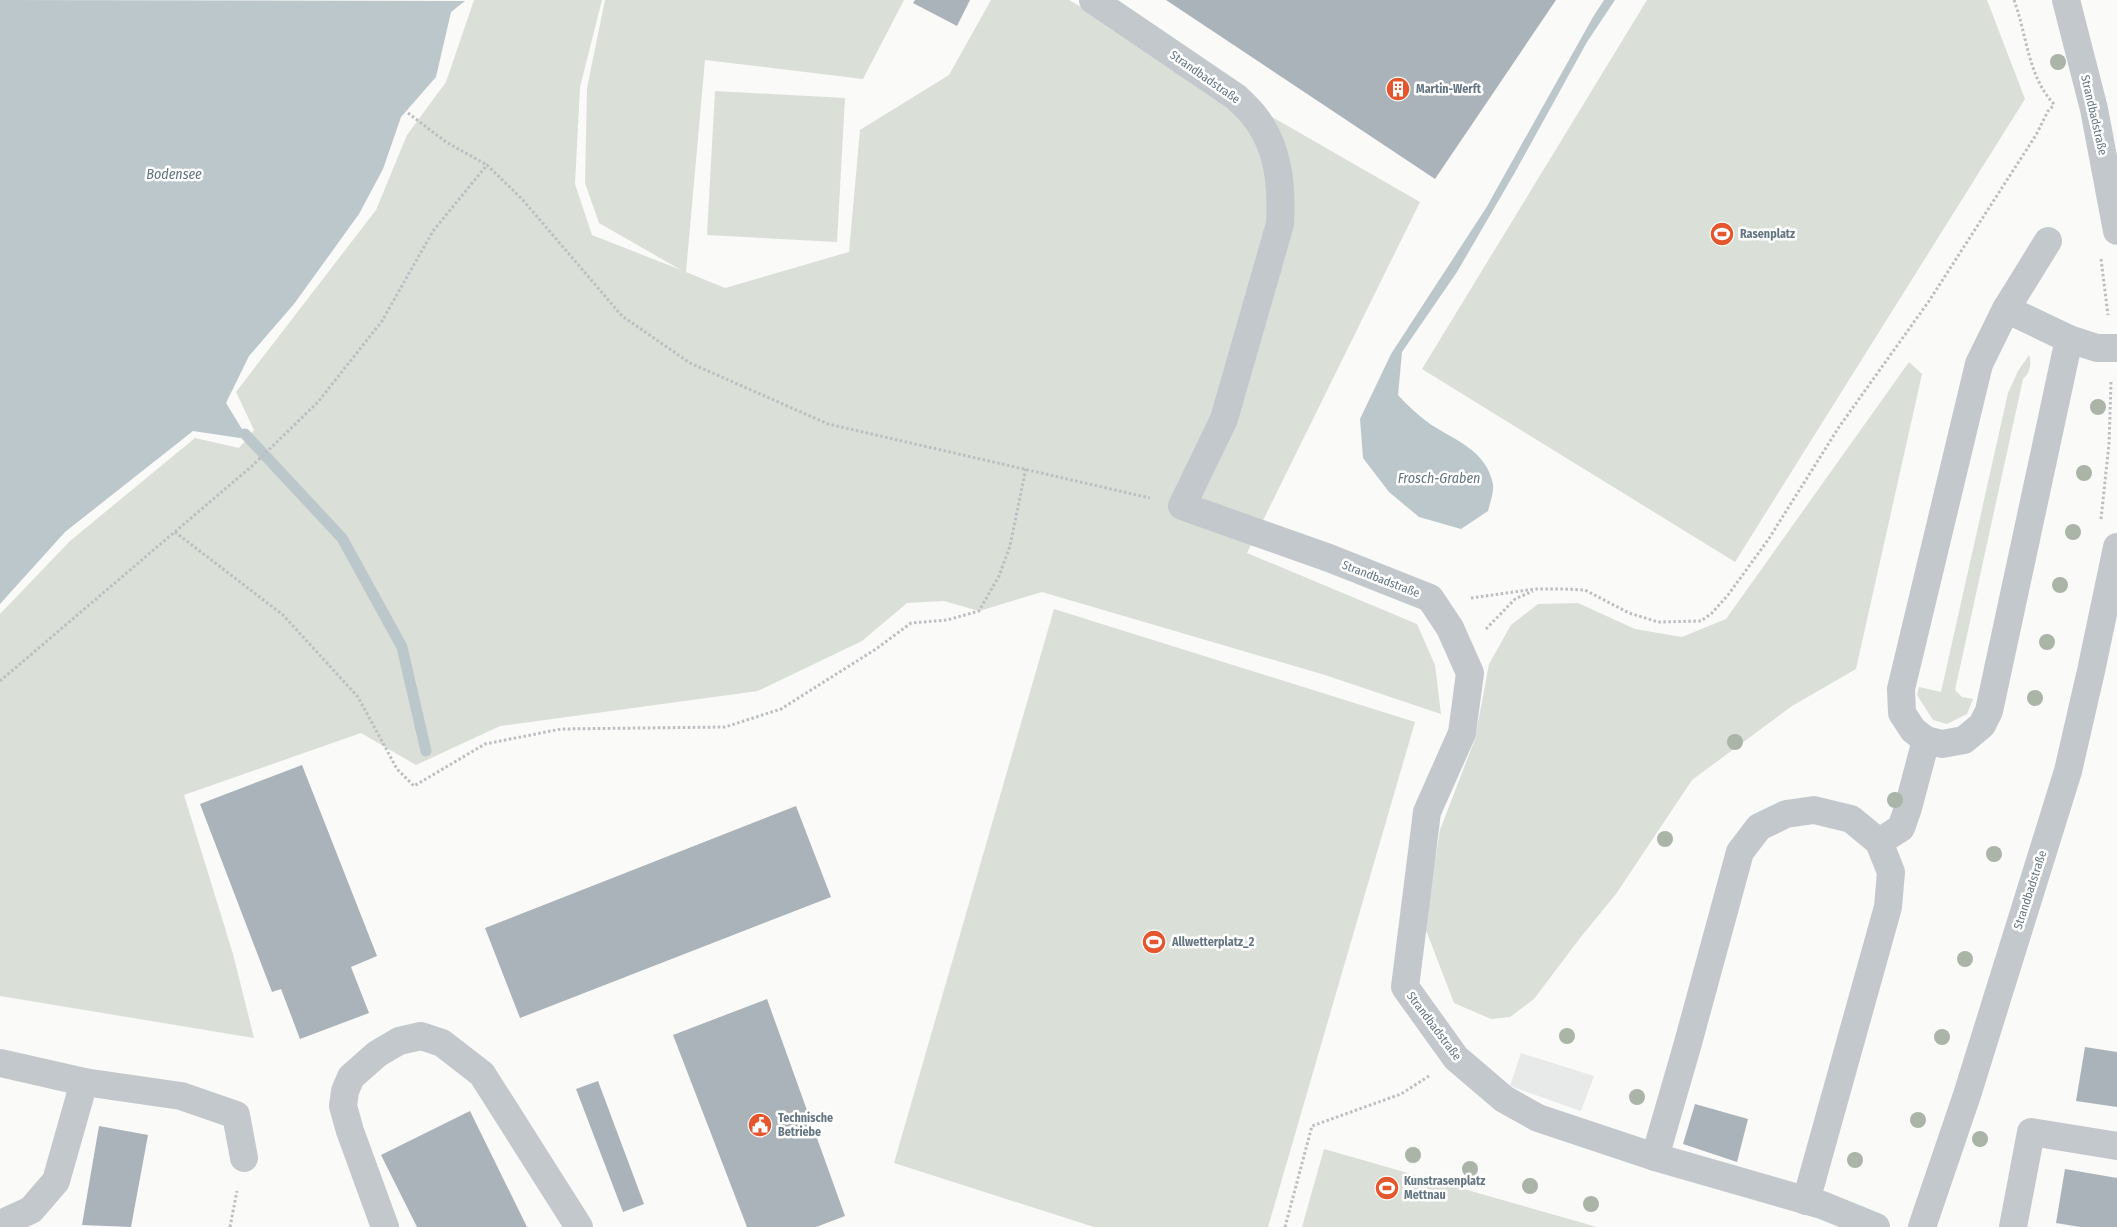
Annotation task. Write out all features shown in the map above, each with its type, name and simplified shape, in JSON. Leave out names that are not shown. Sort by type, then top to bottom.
[{"type":"street","name":"Strandbadstraße","points":[[1093,0],[1236,97],[1256,117],[1272,145],[1278,171],[1281,197],[1280,224],[1251,326],[1224,419],[1182,506],[1329,558],[1430,598],[1450,628],[1470,673],[1462,733],[1427,812],[1405,987],[1456,1058],[1504,1099],[1538,1118],[1655,1157],[1822,1205],[1876,1227]]},
{"type":"street","name":"Strandbadstraße","points":[[2066,0],[2094,109],[2117,231]]},
{"type":"street","points":[[2048,241],[2006,309],[1979,364],[1902,689],[1902,713],[1913,730],[1926,740],[1942,744],[1964,740],[1982,725],[1989,710],[2069,339]]},
{"type":"street","points":[[2006,309],[2069,339],[2097,348],[2114,348]]},
{"type":"street","name":"Strandbadstraße","points":[[1922,1227],[1967,1095],[2068,771],[2092,671],[2117,548]]},
{"type":"street","points":[[1879,842],[1901,828],[1926,740]]},
{"type":"street","points":[[1655,1157],[1740,852],[1759,827],[1786,814],[1814,810],[1851,819],[1879,842],[1891,872],[1888,907],[1806,1201]]},
{"type":"street","points":[[385,1227],[350,1130],[343,1106],[345,1091],[351,1077],[377,1054],[399,1041],[421,1036],[442,1042],[482,1074],[579,1227]]},
{"type":"street","points":[[0,1063],[84,1082],[180,1096],[236,1115],[244,1158]]},
{"type":"street","points":[[0,1224],[31,1210],[56,1181],[84,1082]]},
{"type":"street","points":[[2013,1227],[2031,1132],[2117,1146]]},
{"type":"path","points":[[2014,0],[2035,74],[2043,92],[2054,105],[2061,108]]},
{"type":"path","points":[[1430,598],[1469,598],[1536,589],[1585,590],[1628,613],[1658,622],[1701,621],[1712,613],[1728,595],[1768,540],[1839,427],[1929,301],[2036,135],[2048,111],[2054,105]]},
{"type":"path","points":[[408,113],[446,142],[487,165],[522,199],[622,316],[690,363],[828,424],[1134,493],[1182,506]]},
{"type":"path","points":[[0,682],[252,466],[318,402],[382,321],[434,231],[487,165]]},
{"type":"path","points":[[2100,254],[2114,348],[2109,444],[2100,524]]},
{"type":"path","points":[[175,532],[283,615],[358,696],[397,769],[414,786],[485,744],[561,729],[725,727],[782,709],[876,649],[911,623],[947,620],[979,611],[999,576],[1010,546],[1026,468]]},
{"type":"path","points":[[1470,673],[1474,649],[1491,622],[1516,599],[1536,589]]},
{"type":"path","points":[[1285,1227],[1312,1126],[1401,1094],[1456,1058]]},
{"type":"shaded area","points":[[474,0],[602,0],[580,87],[575,184],[592,235],[681,270],[599,223],[585,183],[587,88],[605,0],[904,0],[863,79],[705,60],[686,272],[725,288],[849,252],[860,130],[949,75],[991,0],[1069,0],[1420,202],[1247,553],[1417,624],[1435,665],[1441,714],[1325,675],[1042,592],[979,611],[944,601],[907,603],[862,641],[758,691],[500,726],[416,765],[361,733],[184,795],[233,954],[254,1038],[0,996],[0,614],[70,541],[195,438],[239,448],[254,430],[236,392],[376,210],[407,135],[446,82]]},
{"type":"shaded area","name":"Rasenplatz","points":[[1647,0],[1987,0],[2025,99],[1735,562],[1422,369]]},
{"type":"shaded area","points":[[715,91],[845,98],[837,242],[707,235]]},
{"type":"shaded area","points":[[2029,355],[2030,368],[2023,379],[1955,690],[1962,697],[1973,699],[1967,714],[1947,724],[1933,720],[1917,695],[1919,687],[1941,692],[2008,393],[2018,371]]},
{"type":"shaded area","points":[[1909,362],[1922,374],[1856,669],[1792,706],[1692,780],[1616,894],[1534,999],[1510,1017],[1491,1019],[1454,1003],[1424,925],[1440,830],[1475,739],[1489,664],[1511,625],[1538,604],[1578,603],[1635,629],[1682,637],[1726,619]]},
{"type":"shaded area","name":"Allwetterplatz_2","points":[[1054,609],[1415,722],[1268,1227],[1094,1227],[894,1163]]},
{"type":"shaded area","points":[[1521,1053],[1594,1076],[1581,1111],[1510,1086]]},
{"type":"shaded area","name":"Kunstrasenplatz Mettnau","points":[[1324,1149],[1597,1227],[1302,1227]]},
{"type":"water","name":"Bodensee","points":[[0,0],[465,1],[451,12],[436,77],[401,117],[383,169],[359,214],[294,304],[249,356],[226,403],[245,434],[240,438],[193,431],[65,532],[0,604]]},
{"type":"water","name":"Frosch-Graben","points":[[1604,0],[1615,0],[1587,42],[1457,272],[1402,352],[1398,395],[1430,424],[1460,441],[1477,455],[1489,472],[1493,484],[1488,511],[1461,529],[1419,517],[1389,492],[1363,458],[1360,419],[1391,354],[1486,208]]},
{"type":"building","points":[[915,0],[970,0],[957,26],[913,3]]},
{"type":"building","name":"Martin-Werft","points":[[1166,0],[1556,0],[1435,179]]},
{"type":"building","points":[[302,765],[377,956],[351,967],[369,1013],[300,1039],[281,989],[272,992],[200,804]]},
{"type":"building","points":[[796,806],[831,897],[520,1018],[485,928]]},
{"type":"building","name":"Technische Betriebe","points":[[767,999],[845,1216],[816,1227],[747,1227],[673,1035]]},
{"type":"building","points":[[2085,1047],[2117,1052],[2117,1107],[2076,1101]]},
{"type":"building","points":[[598,1081],[644,1204],[623,1212],[576,1089]]},
{"type":"building","points":[[1695,1104],[1748,1119],[1737,1162],[1683,1144]]},
{"type":"building","points":[[470,1111],[527,1227],[417,1227],[381,1155]]},
{"type":"building","points":[[99,1126],[148,1135],[131,1227],[82,1225]]},
{"type":"building","points":[[2065,1169],[2117,1178],[2117,1227],[2080,1227],[2056,1223]]},
{"type":"waterway","points":[[245,434],[342,538],[402,647],[426,751]]},
{"type":"place","name":"Martin-Werft","points":[[1398,89]]},
{"type":"place","name":"Rasenplatz","points":[[1722,234]]},
{"type":"place","name":"Allwetterplatz_2","points":[[1154,942]]},
{"type":"place","name":"Technische Betriebe","points":[[760,1125]]},
{"type":"place","name":"Kunstrasenplatz Mettnau","points":[[1387,1188]]}]
